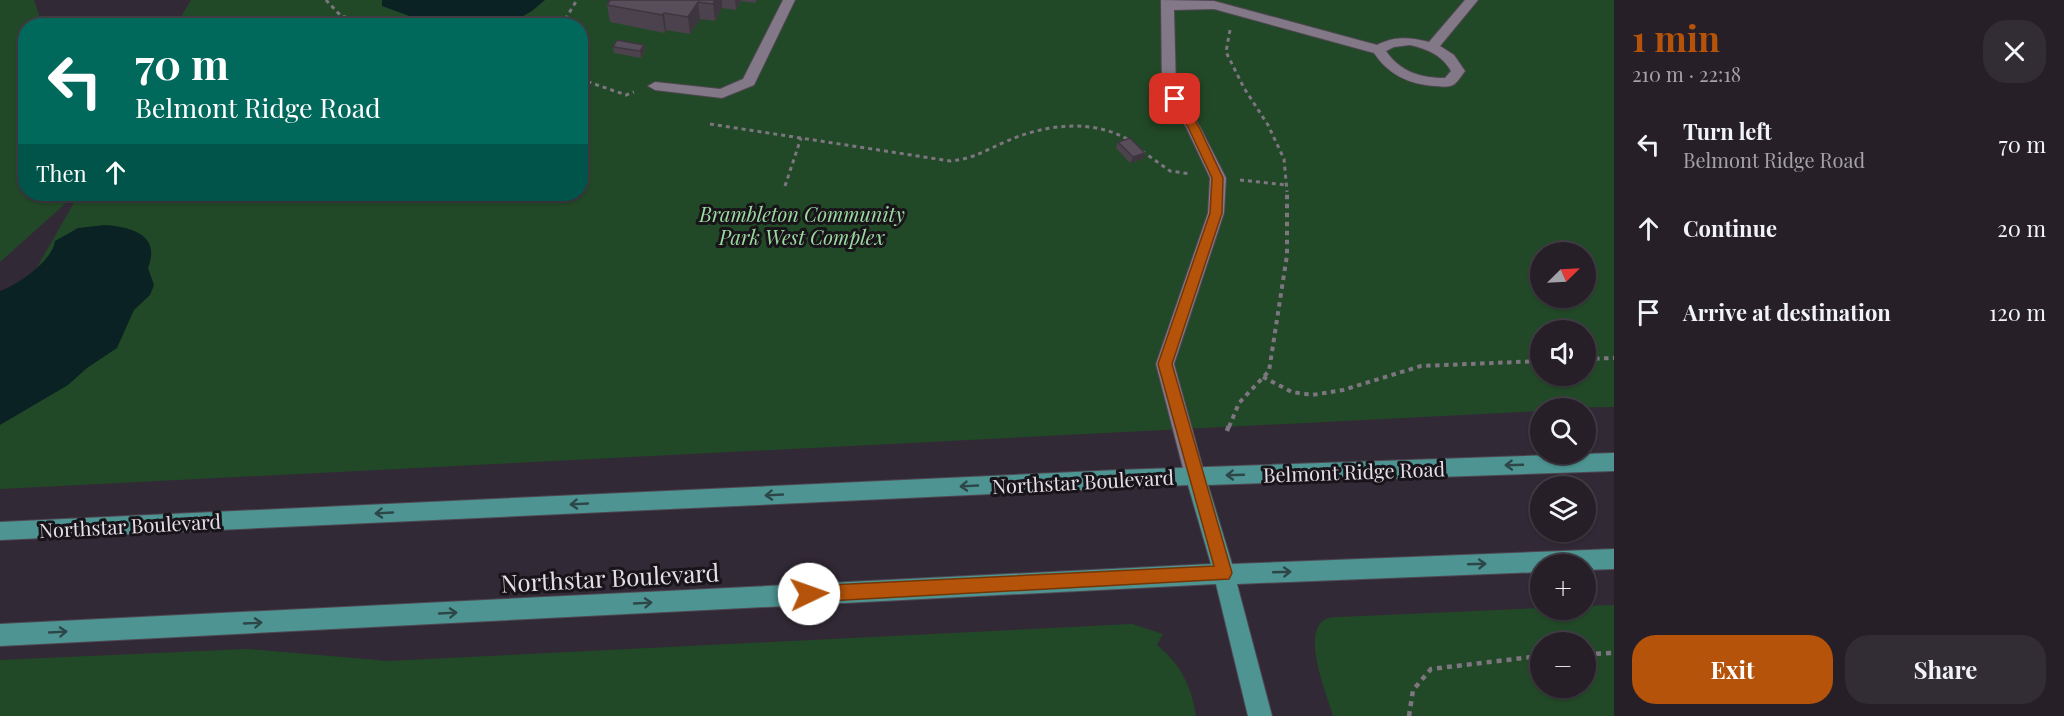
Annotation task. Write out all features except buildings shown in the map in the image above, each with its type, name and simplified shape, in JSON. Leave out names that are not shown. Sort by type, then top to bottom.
[{"type":"main road","name":"Belmont Ridge Road","points":[[1195,476],[1614,462]]},
{"type":"main road","name":"Northstar Boulevard","points":[[0,531],[1195,476]]},
{"type":"main road","points":[[1195,476],[1224,573],[1260,716]]},
{"type":"main road","points":[[1224,573],[1614,559]]},
{"type":"main road","name":"Northstar Boulevard","points":[[0,635],[1224,573]]},
{"type":"lane","points":[[655,86],[722,94],[749,82],[789,0]]},
{"type":"lane","points":[[1432,46],[1472,0]]},
{"type":"lane","points":[[1195,476],[1165,364],[1216,213],[1218,178],[1193,127],[1169,89],[1168,3],[1214,5],[1379,50],[1391,43],[1410,41],[1432,46],[1452,58],[1458,71],[1449,82],[1429,83],[1406,76],[1387,65],[1379,50]]},
{"type":"path","points":[[326,0],[331,10],[342,18]]},
{"type":"path","points":[[566,18],[577,0]]},
{"type":"path","points":[[1227,431],[1239,403],[1269,371],[1287,255],[1287,185],[1284,159],[1268,125],[1244,88],[1226,52],[1234,10]]},
{"type":"path","points":[[588,83],[626,95],[655,86]]},
{"type":"path","points":[[710,124],[950,161],[972,161],[1013,138],[1077,126],[1107,129],[1128,138],[1170,171],[1287,185]]},
{"type":"path","points":[[784,186],[801,138]]},
{"type":"path","points":[[1596,359],[1614,358]]},
{"type":"path","points":[[1263,376],[1294,393],[1316,396],[1336,393],[1386,373],[1421,366],[1530,361]]},
{"type":"path","points":[[1596,654],[1614,653]]},
{"type":"path","points":[[1409,716],[1410,692],[1419,679],[1431,669],[1530,657]]},
{"type":"green space","points":[[0,0],[34,0],[40,18],[18,18],[18,201],[68,201],[0,262]]},
{"type":"green space","name":"Brambleton Community Park West Complex","points":[[191,0],[1614,0],[1614,407],[1596,407],[1596,398],[1530,398],[1530,412],[0,489],[0,332],[75,201],[588,201],[588,18],[180,18]]},
{"type":"green space","points":[[1614,605],[1614,716],[1333,716],[1321,679],[1315,650],[1315,637],[1319,626],[1326,619],[1530,608],[1530,620],[1596,620],[1596,606]]},
{"type":"green space","points":[[1132,624],[1163,634],[1157,645],[1173,660],[1184,676],[1196,716],[0,716],[0,660],[247,649],[388,661]]},
{"type":"shaded area","points":[[382,0],[545,0],[520,18],[415,18],[382,6]]},
{"type":"shaded area","points":[[105,225],[134,231],[147,240],[151,248],[148,268],[154,285],[150,295],[134,310],[117,348],[87,368],[68,385],[0,425],[0,291],[34,271],[48,256],[55,241],[78,228]]},
{"type":"route","points":[[809,594],[1224,573],[1165,364],[1216,213],[1218,178],[1193,127],[1175,99]]}]
